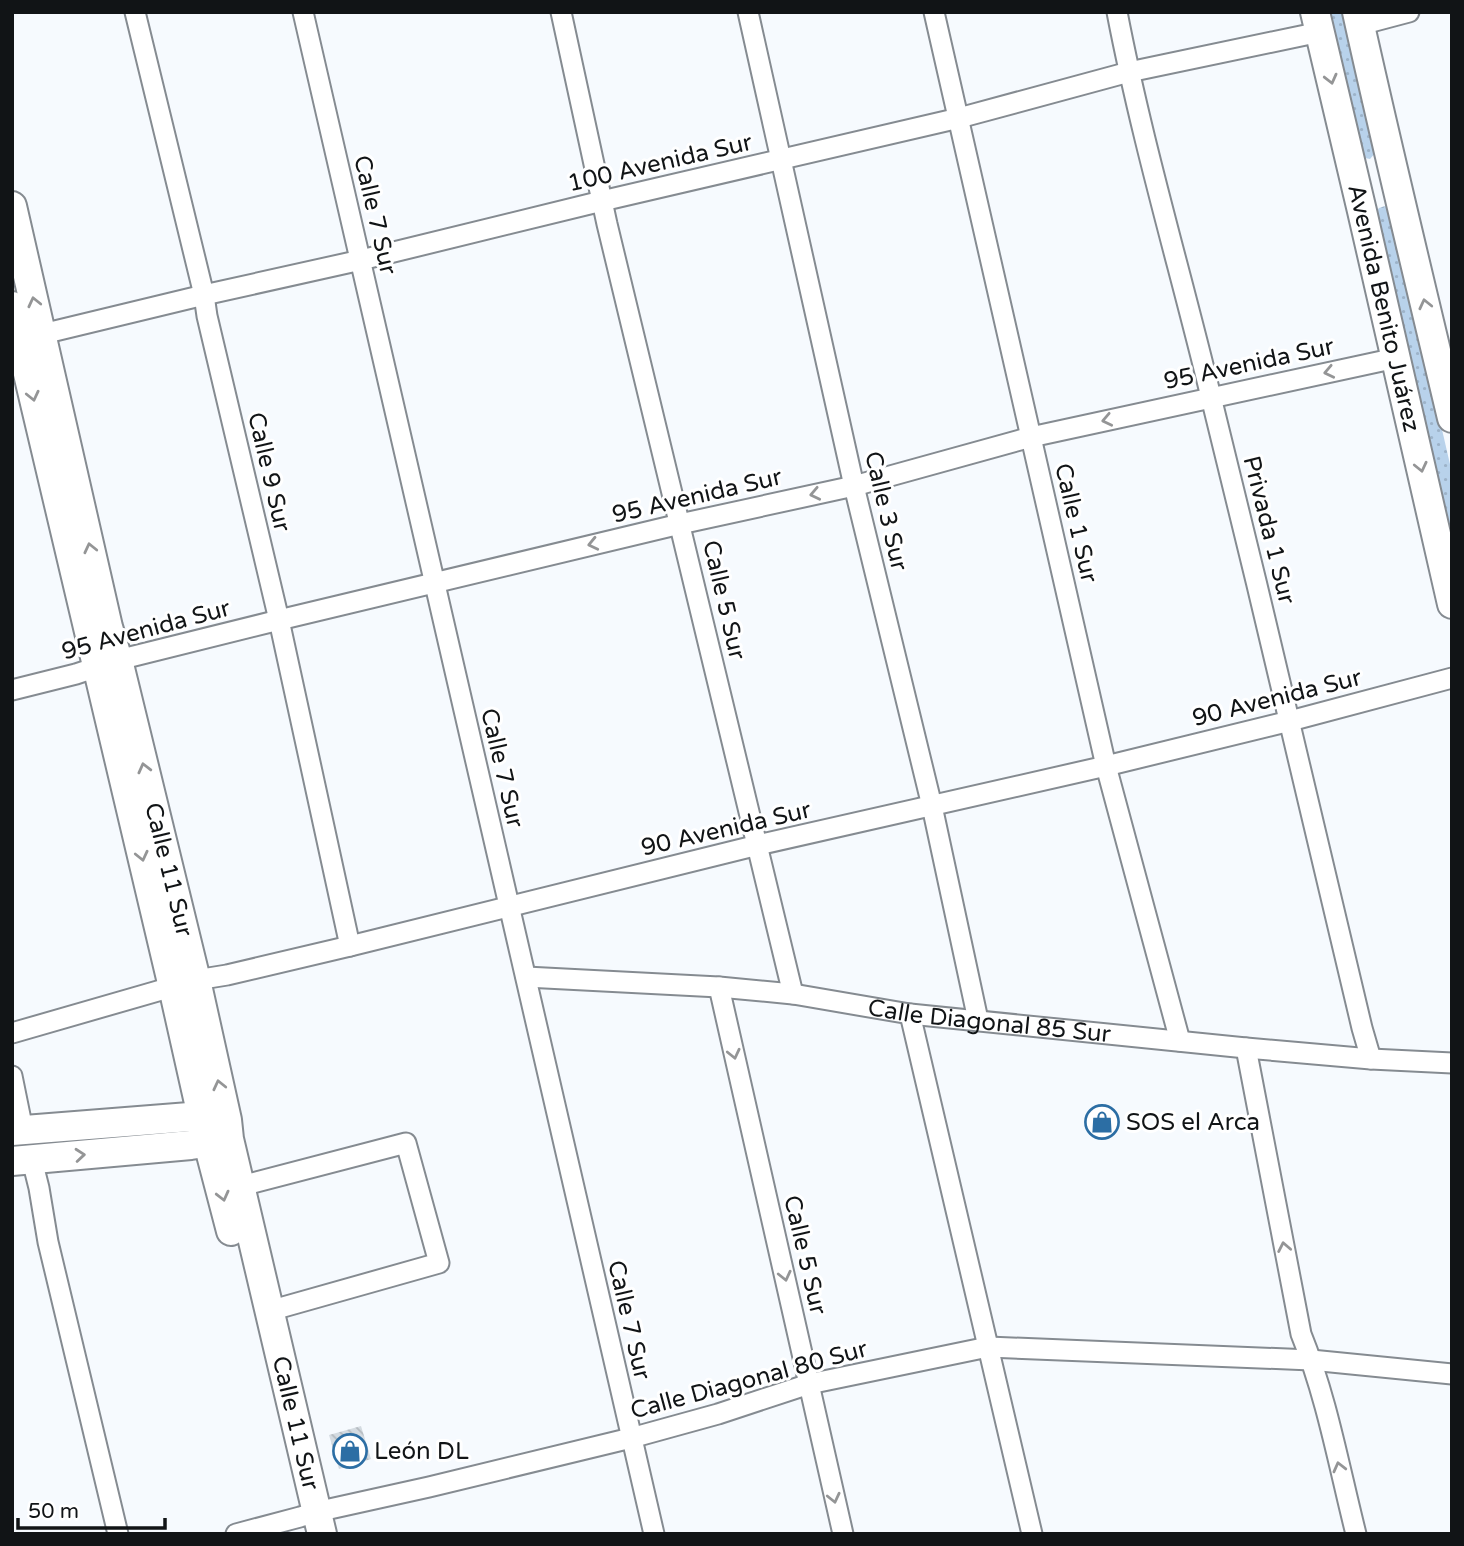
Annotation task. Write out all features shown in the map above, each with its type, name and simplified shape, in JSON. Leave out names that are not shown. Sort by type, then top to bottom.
[{"type":"main road","name":"Avenida Benito Juárez","points":[[1359,19],[1389,155],[1443,344],[1452,418]]},
{"type":"main road","name":"Avenida Benito Juárez","points":[[1317,22],[1452,604]]},
{"type":"main road","points":[[1349,156],[1367,167],[1375,168],[1389,155]]},
{"type":"main road","points":[[1362,211],[1375,197],[1383,195],[1402,205]]},
{"type":"main road","name":"Calle 11 Sur","points":[[12,206],[25,338]]},
{"type":"main road","name":"Calle 11 Sur","points":[[12,306],[25,338],[108,627],[108,664],[217,1130],[223,1196],[310,1524]]},
{"type":"main road","points":[[18,1131],[217,1130]]},
{"type":"main road","points":[[22,1160],[217,1130]]},
{"type":"main road","name":"Calle 11 Sur","points":[[217,1130],[241,1186],[269,1311],[310,1524]]},
{"type":"street","name":"Calle 9 Sur","points":[[135,12],[279,620],[350,946]]},
{"type":"street","name":"Calle 7 Sur","points":[[303,12],[654,1534]]},
{"type":"street","name":"Calle 5 Sur","points":[[561,12],[602,201],[793,994]]},
{"type":"street","name":"Calle 3 Sur","points":[[748,12],[854,486],[932,806],[978,1020]]},
{"type":"street","name":"Calle 1 Sur","points":[[934,12],[1107,766],[1180,1041]]},
{"type":"street","name":"Privada 1 Sur","points":[[1117,12],[1129,72],[1212,398],[1371,1059]]},
{"type":"street","points":[[1359,19],[1409,12]]},
{"type":"street","name":"100 Avenida Sur","points":[[25,338],[959,118],[1317,22]]},
{"type":"street","name":"95 Avenida Sur","points":[[12,690],[279,620],[680,524],[854,486],[1031,437],[1396,358]]},
{"type":"street","name":"90 Avenida Sur","points":[[12,1033],[185,984],[758,845],[1107,766],[1452,678]]},
{"type":"street","name":"Calle Diagonal 85 Sur","points":[[526,976],[719,987],[793,994],[910,1014],[1246,1048],[1452,1063]]},
{"type":"street","name":"Calle 5 Sur","points":[[719,987],[842,1534]]},
{"type":"street","points":[[910,1014],[1032,1534]]},
{"type":"street","points":[[1246,1048],[1301,1334],[1319,1387],[1356,1534]]},
{"type":"street","points":[[12,1076],[18,1131]]},
{"type":"street","points":[[241,1186],[407,1143],[439,1263],[269,1311]]},
{"type":"street","points":[[22,1160],[39,1188],[48,1242],[118,1534]]},
{"type":"street","name":"Calle Diagonal 80 Sur","points":[[236,1534],[310,1524],[429,1488],[718,1414],[808,1384],[988,1347],[1311,1360],[1452,1374]]},
{"type":"shaded area","points":[[1327,12],[1343,12],[1376,152],[1370,159],[1365,158],[1359,151]]},
{"type":"shaded area","points":[[1385,206],[1392,212],[1452,473],[1452,548],[1375,213]]},
{"type":"building","points":[[361,1426],[371,1459],[339,1469],[329,1435]]},
{"type":"place","name":"SOS el Arca","points":[[1102,1122]]},
{"type":"place","name":"León DL","points":[[350,1451]]}]
